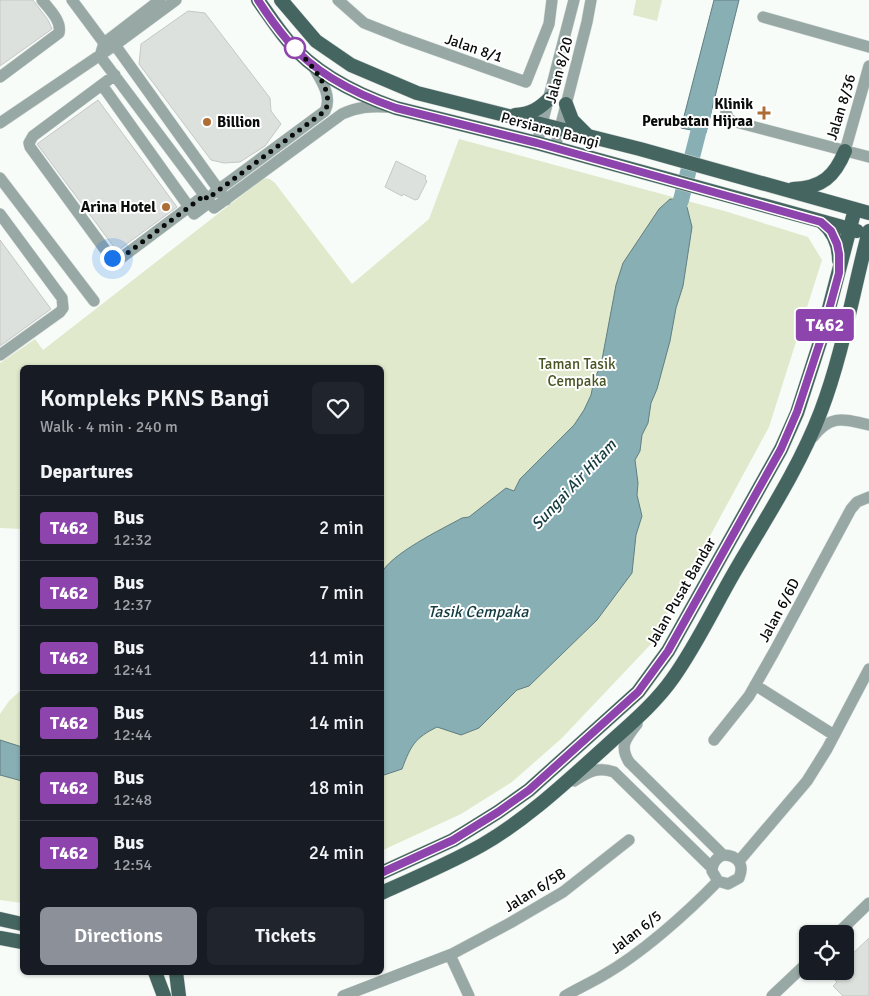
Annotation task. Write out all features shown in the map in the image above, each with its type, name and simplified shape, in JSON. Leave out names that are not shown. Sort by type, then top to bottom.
[{"type":"main road","name":"Persiaran Bangi","points":[[258,0],[288,42],[312,64],[349,88],[396,108],[537,143],[821,222],[869,233]]},
{"type":"main road","name":"Persiaran Bangi","points":[[280,0],[316,41],[351,65],[417,93],[662,155],[869,213]]},
{"type":"main road","points":[[509,116],[533,112],[550,98]]},
{"type":"main road","points":[[566,104],[572,120],[587,136]]},
{"type":"main road","points":[[788,190],[821,184],[833,173],[845,151]]},
{"type":"main road","name":"Jalan Pusat Bandar","points":[[384,872],[453,840],[529,790],[638,692],[668,651],[781,449],[797,412],[821,339],[855,209]]},
{"type":"main road","points":[[821,222],[831,231],[837,244],[839,273]]},
{"type":"main road","points":[[384,892],[442,866],[484,844],[541,804],[650,707],[672,679],[691,651],[737,568],[785,488],[806,446],[833,376],[869,233]]},
{"type":"main road","points":[[857,278],[869,257]]},
{"type":"main road","points":[[0,919],[20,924]]},
{"type":"main road","points":[[0,938],[20,942]]},
{"type":"main road","points":[[156,975],[164,996]]},
{"type":"main road","points":[[162,975],[164,996]]},
{"type":"main road","points":[[176,975],[179,993]]},
{"type":"main road","points":[[179,993],[183,975]]},
{"type":"street","points":[[0,77],[59,33],[58,22],[42,0]]},
{"type":"street","points":[[72,0],[109,44],[226,200]]},
{"type":"street","points":[[0,123],[100,56],[109,44],[160,0]]},
{"type":"street","points":[[109,44],[176,0]]},
{"type":"street","name":"Jalan 8/1","points":[[338,0],[364,23],[526,82],[549,24],[552,0]]},
{"type":"street","name":"Jalan 8/20","points":[[537,143],[574,0]]},
{"type":"street","name":"Jalan 8/20","points":[[554,148],[591,0]]},
{"type":"street","points":[[763,18],[869,47]]},
{"type":"street","points":[[100,56],[214,208],[333,120],[352,109],[362,107],[396,108]]},
{"type":"street","points":[[102,85],[194,214],[207,199],[325,111],[328,99],[312,64]]},
{"type":"street","name":"Jalan 8/36","points":[[726,112],[728,118],[732,121],[845,151],[869,66]]},
{"type":"street","points":[[115,75],[33,136],[29,143],[30,147],[109,255],[116,259],[121,258],[189,207]]},
{"type":"street","points":[[325,111],[333,120]]},
{"type":"street","points":[[845,151],[869,157]]},
{"type":"street","points":[[0,178],[94,301]]},
{"type":"street","points":[[0,214],[62,298],[63,303],[60,312],[0,355]]},
{"type":"street","points":[[806,446],[825,423],[834,420],[869,425]]},
{"type":"street","name":"Jalan 6/6D","points":[[714,740],[749,696],[851,510],[857,502],[869,497]]},
{"type":"street","points":[[738,861],[807,781],[867,676]]},
{"type":"street","points":[[755,685],[834,735]]},
{"type":"street","points":[[650,707],[626,738],[625,755],[629,762],[723,855]]},
{"type":"street","points":[[541,804],[591,771],[606,769],[614,772],[712,868]]},
{"type":"street","name":"Jalan 6/5B","points":[[343,996],[450,955],[510,923],[563,892],[629,840]]},
{"type":"street","points":[[723,855],[730,855],[738,861],[741,872],[736,881],[728,884],[718,881],[713,876],[713,863],[718,857],[723,855]]},
{"type":"street","name":"Jalan 6/5","points":[[564,996],[603,976],[632,956],[685,913],[718,881]]},
{"type":"street","points":[[846,925],[869,903]]},
{"type":"street","points":[[450,955],[469,996]]},
{"type":"street","points":[[772,996],[799,970]]},
{"type":"green space","points":[[636,0],[662,0],[657,21],[633,15]]},
{"type":"green space","name":"Taman Tasik Cempaka","points":[[459,139],[728,212],[808,237],[822,260],[769,427],[652,643],[562,738],[512,782],[461,814],[384,850],[384,365],[20,365],[20,529],[0,528],[0,363],[35,339],[43,350],[264,178],[270,179],[275,183],[352,284],[429,219]]},
{"type":"green space","points":[[20,691],[20,903],[0,900],[0,714],[9,701]]},
{"type":"water","points":[[714,0],[739,0],[706,133],[681,128]]},
{"type":"water","name":"Tasik Cempaka","points":[[670,199],[681,200],[687,207],[692,227],[683,286],[676,308],[670,341],[657,389],[651,403],[648,423],[642,435],[640,451],[635,460],[638,483],[637,495],[642,516],[636,535],[632,573],[597,620],[529,686],[517,690],[479,728],[461,735],[437,727],[415,743],[402,769],[384,775],[384,569],[405,550],[462,518],[469,517],[506,488],[514,491],[520,479],[574,425],[591,395],[594,380],[601,365],[616,285],[623,263],[659,209]]},
{"type":"water","points":[[0,740],[20,746],[20,780],[0,775]]},
{"type":"building","points":[[0,0],[33,0],[48,20],[52,29],[0,66]]},
{"type":"building","points":[[188,11],[205,13],[270,98],[271,111],[281,124],[265,146],[240,162],[224,163],[211,160],[139,64],[141,44]]},
{"type":"building","points":[[98,100],[177,207],[117,251],[37,144]]},
{"type":"building","points":[[396,161],[426,176],[425,179],[427,181],[418,199],[415,200],[403,194],[402,196],[385,187]]},
{"type":"building","points":[[0,240],[51,309],[0,346]]},
{"type":"building","points":[[869,938],[869,996],[843,996],[833,986],[837,982],[835,980],[854,980],[854,952]]},
{"type":"waterway","name":"Sungai Air Hitam","points":[[672,221],[681,200],[704,110]]},
{"type":"bus line","name":"T462","points":[[258,0],[288,42],[312,64],[349,88],[378,102],[537,143],[821,222],[831,231],[839,249],[839,273],[821,339],[797,412],[781,449],[668,651],[638,692],[529,790],[453,840],[384,872]]},
{"type":"place","name":"Klinik Perubatan Hijraa","points":[[764,113]]},
{"type":"place","name":"Billion","points":[[207,122]]},
{"type":"place","name":"Arina Hotel","points":[[166,207]]},
{"type":"route","points":[[112,258],[121,258],[205,195],[207,199],[325,111],[328,99],[320,79],[312,64],[295,48]]}]
